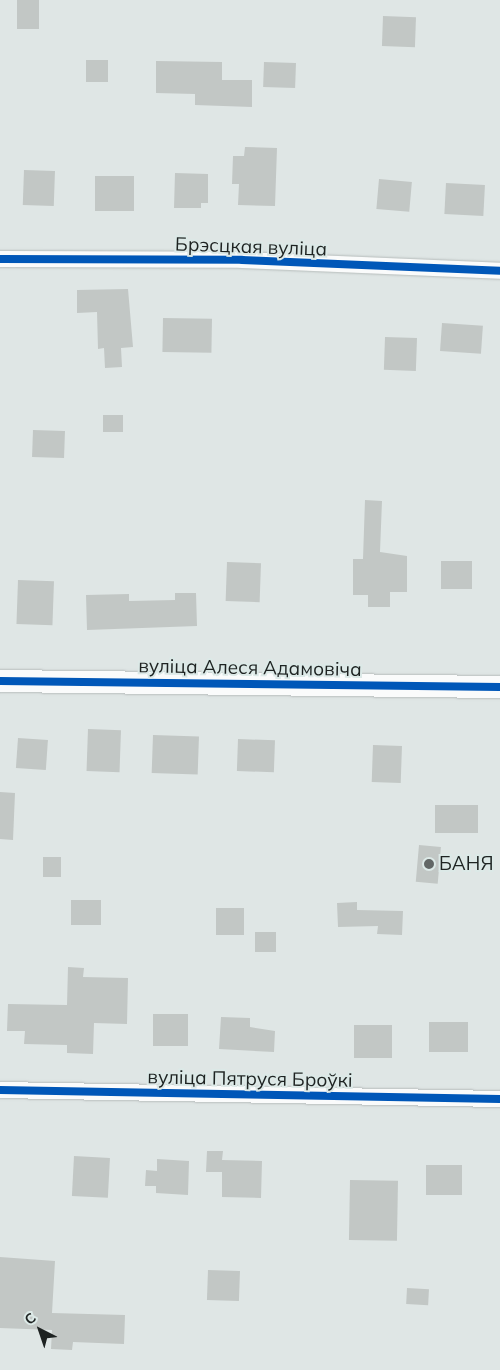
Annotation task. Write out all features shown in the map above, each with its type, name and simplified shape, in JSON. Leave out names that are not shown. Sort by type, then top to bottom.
[{"type":"street","name":"Брэсцкая вуліца","points":[[0,259],[242,260],[500,272]]},
{"type":"street","name":"вуліца Алеся Адамовіча","points":[[0,681],[500,687]]},
{"type":"street","name":"вуліца Пятруся Броўкі","points":[[0,1090],[500,1099]]},
{"type":"building","points":[[17,0],[39,0],[39,29],[17,29]]},
{"type":"building","points":[[383,16],[416,17],[415,47],[382,46]]},
{"type":"building","points":[[86,60],[108,60],[108,82],[86,82]]},
{"type":"building","points":[[156,61],[222,62],[222,80],[252,80],[252,107],[195,105],[195,94],[156,93]]},
{"type":"building","points":[[264,62],[296,63],[295,88],[263,87]]},
{"type":"building","points":[[245,147],[277,148],[275,206],[238,205],[239,184],[232,184],[233,156],[244,156]]},
{"type":"building","points":[[24,170],[55,171],[54,206],[23,205]]},
{"type":"building","points":[[175,173],[208,174],[208,203],[201,203],[201,208],[174,208]]},
{"type":"building","points":[[95,176],[134,176],[134,211],[95,211]]},
{"type":"building","points":[[379,179],[412,182],[409,212],[376,209]]},
{"type":"building","points":[[446,183],[485,185],[483,216],[444,214]]},
{"type":"building","points":[[128,289],[133,347],[121,348],[122,367],[105,368],[104,348],[98,349],[97,312],[77,313],[77,290]]},
{"type":"building","points":[[163,318],[212,319],[211,353],[162,352]]},
{"type":"building","points":[[442,323],[483,326],[481,354],[440,351]]},
{"type":"building","points":[[385,337],[417,338],[416,371],[384,370]]},
{"type":"building","points":[[103,415],[123,415],[123,432],[103,432]]},
{"type":"building","points":[[33,430],[65,431],[64,458],[32,457]]},
{"type":"building","points":[[365,500],[382,501],[380,552],[407,556],[407,592],[390,592],[390,607],[368,607],[368,595],[353,595],[353,559],[363,559]]},
{"type":"building","points":[[441,561],[472,561],[472,589],[441,589]]},
{"type":"building","points":[[227,562],[261,563],[260,602],[226,601]]},
{"type":"building","points":[[18,580],[54,581],[52,625],[16,624]]},
{"type":"building","points":[[175,593],[196,593],[197,626],[87,630],[86,595],[129,594],[129,601],[175,600]]},
{"type":"building","points":[[88,729],[121,730],[120,772],[87,771]]},
{"type":"building","points":[[153,735],[199,737],[198,775],[152,773]]},
{"type":"building","points":[[18,738],[48,740],[46,770],[16,768]]},
{"type":"building","points":[[238,739],[275,740],[274,772],[237,771]]},
{"type":"building","points":[[373,745],[402,746],[401,783],[372,782]]},
{"type":"building","points":[[0,792],[15,793],[13,840],[0,839]]},
{"type":"building","points":[[435,805],[478,805],[478,833],[435,833]]},
{"type":"building","name":"БАНЯ","points":[[419,845],[441,847],[438,884],[416,882]]},
{"type":"building","points":[[43,857],[61,857],[61,877],[43,877]]},
{"type":"building","points":[[71,900],[101,900],[101,925],[71,925]]},
{"type":"building","points":[[357,902],[357,910],[403,911],[402,935],[377,934],[378,926],[338,927],[337,903]]},
{"type":"building","points":[[216,908],[244,908],[244,935],[216,935]]},
{"type":"building","points":[[255,932],[276,932],[276,952],[255,952]]},
{"type":"building","points":[[68,967],[84,968],[83,977],[128,978],[127,1024],[94,1023],[93,1054],[67,1053],[67,1045],[24,1044],[25,1031],[7,1031],[8,1004],[67,1005]]},
{"type":"building","points":[[153,1014],[188,1014],[188,1046],[153,1046]]},
{"type":"building","points":[[221,1017],[250,1018],[250,1027],[275,1031],[274,1052],[219,1049]]},
{"type":"building","points":[[429,1022],[468,1022],[468,1052],[429,1052]]},
{"type":"building","points":[[354,1025],[392,1025],[392,1058],[354,1058]]},
{"type":"building","points":[[207,1151],[223,1151],[222,1160],[262,1161],[261,1198],[222,1197],[222,1172],[206,1172]]},
{"type":"building","points":[[74,1156],[110,1158],[108,1198],[72,1196]]},
{"type":"building","points":[[157,1159],[189,1161],[188,1195],[156,1193],[156,1186],[145,1186],[146,1170],[157,1171]]},
{"type":"building","points":[[426,1165],[462,1165],[462,1195],[426,1195]]},
{"type":"building","points":[[350,1180],[398,1181],[397,1241],[349,1240]]},
{"type":"building","points":[[0,1257],[55,1261],[52,1313],[125,1315],[124,1344],[73,1342],[72,1350],[51,1349],[52,1330],[0,1328]]},
{"type":"building","points":[[208,1270],[240,1271],[239,1301],[207,1300]]},
{"type":"building","points":[[407,1288],[429,1289],[428,1305],[406,1304]]},
{"type":"cycle path","points":[[0,259],[242,260],[500,271]]},
{"type":"cycle path","points":[[0,681],[500,687]]},
{"type":"cycle path","points":[[0,1090],[500,1099]]},
{"type":"place","name":"БАНЯ","points":[[429,864]]}]
